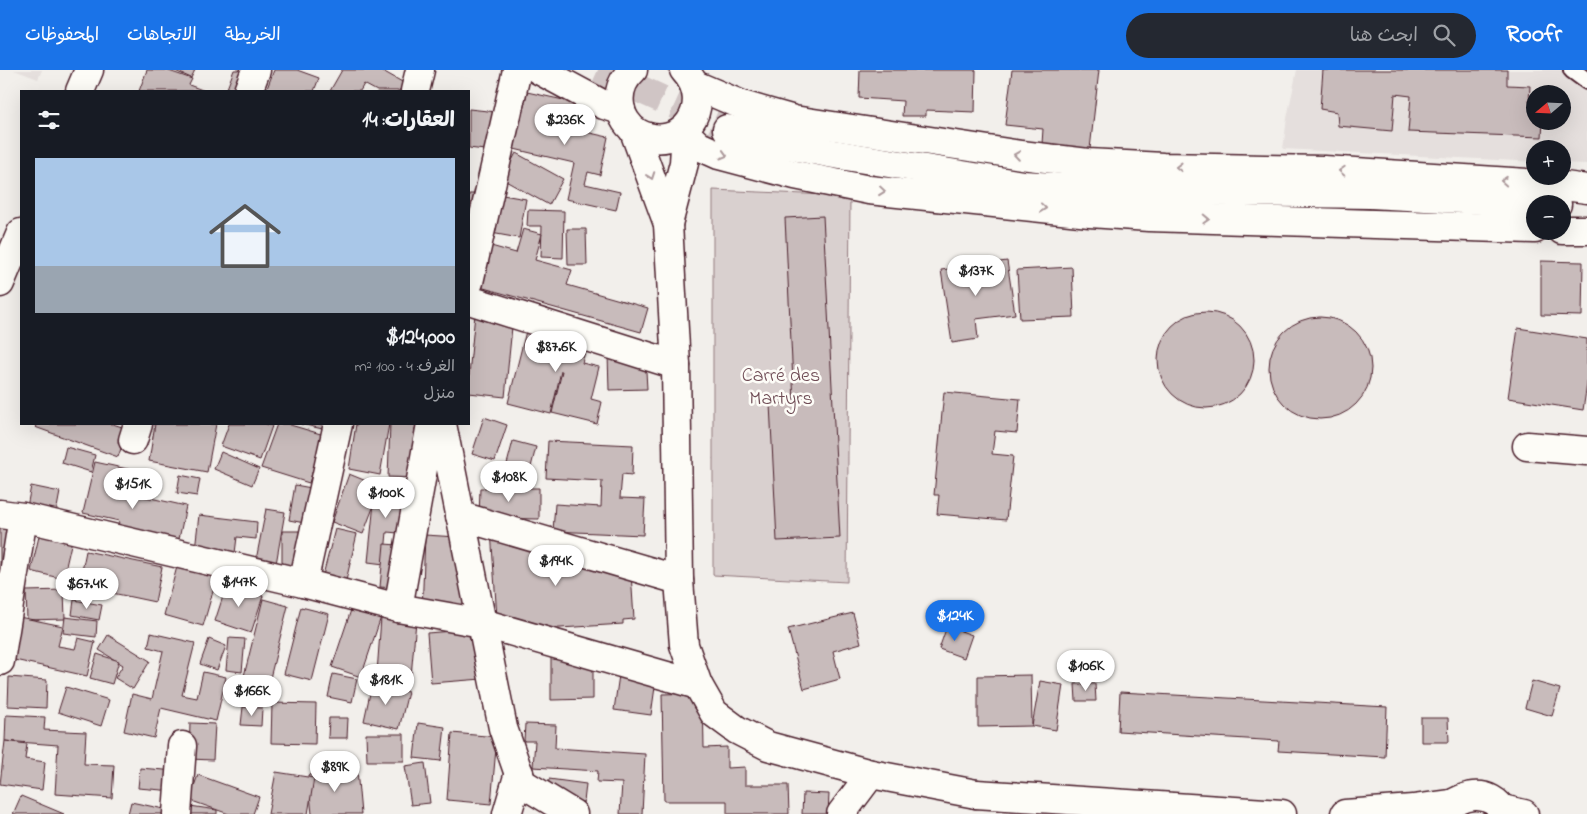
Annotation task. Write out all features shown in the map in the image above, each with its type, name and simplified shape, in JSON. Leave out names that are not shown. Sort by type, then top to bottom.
[{"type":"street","points":[[80,90],[88,70]]},
{"type":"street","points":[[248,90],[256,70]]},
{"type":"street","points":[[415,90],[420,70]]},
{"type":"street","points":[[470,278],[517,70]]},
{"type":"street","points":[[539,70],[604,105],[627,120],[645,136],[656,139],[669,138],[681,132],[691,121],[697,110],[698,97],[690,76]]},
{"type":"street","points":[[633,70],[627,76],[619,98],[668,224]]},
{"type":"street","points":[[690,76],[742,105],[794,120],[1021,155],[1088,163],[1163,167],[1324,170],[1557,185],[1587,189]]},
{"type":"street","points":[[727,129],[782,144],[834,154],[1023,184],[1096,190],[1370,194],[1526,202]]},
{"type":"street","points":[[681,132],[685,147],[684,163],[668,224],[676,365],[680,580],[684,645],[698,685],[714,713],[737,730],[768,746],[984,804],[1282,814]]},
{"type":"street","points":[[681,132],[700,146],[719,155],[795,175],[870,190],[1090,213],[1149,217],[1526,229]]},
{"type":"street","points":[[1571,204],[1587,205]]},
{"type":"street","points":[[1571,230],[1587,230]]},
{"type":"street","points":[[0,283],[20,235]]},
{"type":"street","points":[[470,300],[676,365]]},
{"type":"street","points":[[303,583],[338,425]]},
{"type":"street","points":[[398,608],[430,425]]},
{"type":"street","points":[[442,425],[503,728],[522,783],[573,814]]},
{"type":"street","points":[[1527,446],[1587,451]]},
{"type":"street","points":[[1,651],[12,516],[303,583],[398,608],[482,623],[698,685]]},
{"type":"street","points":[[460,516],[680,580]]},
{"type":"street","points":[[177,814],[182,746]]},
{"type":"street","points":[[507,814],[519,773]]},
{"type":"street","points":[[841,814],[871,774]]},
{"type":"street","points":[[1345,814],[1413,809],[1445,809],[1462,797],[1477,796],[1491,800],[1511,812]]},
{"type":"lane","points":[[1572,70],[1587,81]]},
{"type":"shaded area","points":[[14,70],[42,70],[38,79]]},
{"type":"shaded area","points":[[1297,70],[1587,70],[1587,164],[1571,163],[1571,140],[1526,140],[1526,162],[1283,149]]},
{"type":"green space","name":"Carré des Martyrs","points":[[713,190],[850,196],[847,582],[713,575]]},
{"type":"building","points":[[147,70],[166,70],[192,79],[189,85],[202,90],[139,90]]},
{"type":"building","points":[[173,70],[195,70],[191,78]]},
{"type":"building","points":[[234,70],[251,70],[244,90],[226,90]]},
{"type":"building","points":[[274,70],[297,70],[319,78],[314,90],[266,90]]},
{"type":"building","points":[[342,70],[381,70],[404,83],[400,90],[375,90],[364,84],[361,90],[331,90]]},
{"type":"building","points":[[860,70],[976,70],[975,112],[926,110],[926,116],[902,116],[903,101],[859,98]]},
{"type":"building","points":[[1012,70],[1099,70],[1090,149],[1042,144],[1043,129],[1005,125]]},
{"type":"building","points":[[1323,70],[1507,70],[1507,85],[1526,86],[1526,130],[1542,130],[1542,137],[1408,132],[1411,96],[1395,94],[1392,131],[1338,126],[1337,112],[1320,109]]},
{"type":"building","points":[[527,92],[577,103],[572,129],[608,137],[600,175],[588,172],[585,184],[620,192],[616,210],[566,199],[574,163],[514,149]]},
{"type":"building","points":[[470,109],[497,112],[492,151],[470,148]]},
{"type":"building","points":[[516,153],[563,179],[549,205],[502,179]]},
{"type":"building","points":[[470,194],[476,194],[476,217],[470,216]]},
{"type":"building","points":[[497,194],[526,199],[519,238],[491,233]]},
{"type":"building","points":[[528,210],[564,211],[563,258],[541,257],[542,226],[527,226]]},
{"type":"building","points":[[823,216],[840,538],[777,541],[770,404],[794,403],[785,218]]},
{"type":"building","points":[[523,229],[542,234],[535,260],[572,270],[567,285],[648,308],[641,332],[480,287],[491,246],[516,253]]},
{"type":"building","points":[[567,229],[586,229],[587,265],[568,265]]},
{"type":"building","points":[[1007,261],[1015,314],[976,319],[978,339],[952,343],[941,270]]},
{"type":"building","points":[[1541,261],[1583,262],[1582,316],[1541,315]]},
{"type":"building","points":[[1072,267],[1074,317],[1020,319],[1017,270]]},
{"type":"building","points":[[1206,312],[1224,315],[1240,326],[1251,342],[1254,360],[1251,378],[1240,394],[1224,405],[1206,408],[1188,405],[1172,394],[1161,378],[1158,360],[1161,342],[1172,326],[1188,315]]},
{"type":"building","points":[[475,314],[513,317],[505,397],[470,393],[470,365]]},
{"type":"building","points":[[1320,317],[1339,321],[1356,332],[1367,349],[1371,368],[1367,387],[1356,404],[1339,415],[1320,419],[1301,415],[1284,404],[1273,387],[1269,368],[1273,349],[1284,332],[1301,321]]},
{"type":"building","points":[[529,319],[590,334],[582,363],[599,367],[591,399],[602,402],[597,424],[552,413],[562,371],[551,414],[508,403]]},
{"type":"building","points":[[1518,328],[1587,339],[1587,384],[1583,410],[1508,398]]},
{"type":"building","points":[[645,354],[647,389],[609,390],[608,355]]},
{"type":"building","points":[[944,392],[1020,399],[1017,433],[995,431],[992,454],[1013,456],[1006,520],[937,514],[939,495],[934,495]]},
{"type":"building","points":[[484,417],[507,425],[495,461],[472,454]]},
{"type":"building","points":[[36,425],[116,425],[128,429],[118,457],[35,427]]},
{"type":"building","points":[[155,425],[216,425],[207,472],[149,461]]},
{"type":"building","points":[[229,425],[272,426],[260,460],[221,446]]},
{"type":"building","points":[[277,425],[290,425],[324,435],[309,483],[261,468]]},
{"type":"building","points":[[305,425],[332,425],[331,431]]},
{"type":"building","points":[[356,425],[389,425],[380,475],[349,469]]},
{"type":"building","points":[[390,425],[421,425],[419,478],[388,477]]},
{"type":"building","points":[[513,441],[536,447],[530,471],[507,464]]},
{"type":"building","points":[[548,441],[633,445],[632,475],[622,474],[620,498],[645,499],[643,535],[553,531],[555,504],[601,507],[602,481],[546,478]]},
{"type":"building","points":[[66,447],[95,455],[91,472],[62,463]]},
{"type":"building","points":[[221,452],[259,469],[252,485],[214,469]]},
{"type":"building","points":[[95,462],[132,470],[128,493],[186,506],[176,553],[116,539],[119,521],[83,513]]},
{"type":"building","points":[[349,474],[381,487],[363,534],[332,522]]},
{"type":"building","points":[[180,475],[200,479],[197,496],[177,493]]},
{"type":"building","points":[[376,483],[405,486],[402,513],[410,534],[387,532],[384,564],[368,562]]},
{"type":"building","points":[[295,485],[322,490],[315,525],[289,520]]},
{"type":"building","points":[[31,486],[60,492],[56,513],[27,507]]},
{"type":"building","points":[[480,488],[539,488],[539,519],[479,518]]},
{"type":"building","points":[[266,509],[285,512],[276,564],[256,560]]},
{"type":"building","points":[[199,515],[257,522],[256,539],[237,537],[235,553],[195,549]]},
{"type":"building","points":[[0,526],[28,536],[0,577]]},
{"type":"building","points":[[335,529],[357,534],[345,585],[322,579]]},
{"type":"building","points":[[282,531],[308,531],[307,584],[282,584]]},
{"type":"building","points":[[491,531],[546,533],[548,563],[630,558],[634,619],[623,620],[623,624],[498,632]]},
{"type":"building","points":[[40,532],[72,540],[63,579],[31,571]]},
{"type":"building","points":[[425,535],[473,538],[469,614],[422,612]]},
{"type":"building","points":[[384,544],[398,545],[394,588],[380,587]]},
{"type":"building","points":[[86,551],[162,567],[155,602],[79,586]]},
{"type":"building","points":[[178,563],[218,574],[203,626],[164,615]]},
{"type":"building","points":[[227,584],[263,596],[251,633],[215,621]]},
{"type":"building","points":[[64,590],[65,619],[27,620],[26,591]]},
{"type":"building","points":[[263,599],[288,606],[268,686],[243,680]]},
{"type":"building","points":[[74,600],[102,605],[99,620],[72,615]]},
{"type":"building","points":[[301,607],[329,614],[312,681],[284,674]]},
{"type":"building","points":[[352,607],[381,617],[361,677],[332,667]]},
{"type":"building","points":[[853,613],[861,643],[833,651],[840,679],[804,689],[788,629]]},
{"type":"building","points":[[19,617],[63,626],[58,646],[75,649],[78,638],[95,642],[87,676],[10,659]]},
{"type":"building","points":[[65,617],[97,621],[96,637],[63,633]]},
{"type":"building","points":[[381,618],[416,621],[411,676],[377,673]]},
{"type":"building","points":[[947,626],[972,635],[964,658],[939,649]]},
{"type":"building","points":[[478,629],[482,679],[431,683],[427,633]]},
{"type":"building","points":[[151,633],[195,643],[182,695],[197,698],[203,672],[226,677],[216,721],[161,708],[154,738],[124,731],[132,694],[152,699],[163,651],[148,647]]},
{"type":"building","points":[[108,635],[150,661],[133,689],[115,678],[123,665],[99,650]]},
{"type":"building","points":[[229,638],[245,639],[242,672],[226,670]]},
{"type":"building","points":[[209,639],[226,646],[217,670],[200,664]]},
{"type":"building","points":[[593,646],[593,699],[551,700],[551,647]]},
{"type":"building","points":[[97,654],[119,661],[112,684],[90,678]]},
{"type":"building","points":[[620,668],[657,673],[651,715],[614,710]]},
{"type":"building","points":[[333,674],[357,679],[352,702],[328,697]]},
{"type":"building","points":[[1031,675],[1032,726],[978,727],[978,676]]},
{"type":"building","points":[[9,677],[47,680],[46,708],[8,706]]},
{"type":"building","points":[[1040,681],[1063,685],[1056,730],[1032,726]]},
{"type":"building","points":[[1532,681],[1560,689],[1552,716],[1525,708]]},
{"type":"building","points":[[372,684],[408,692],[399,729],[364,721]]},
{"type":"building","points":[[1075,684],[1095,684],[1096,701],[1076,701]]},
{"type":"building","points":[[66,687],[109,700],[101,726],[58,712]]},
{"type":"building","points":[[1120,692],[1387,707],[1385,757],[1278,751],[1279,741],[1118,731]]},
{"type":"building","points":[[703,693],[704,748],[727,747],[727,768],[745,767],[745,785],[788,785],[789,814],[727,814],[727,801],[664,801],[662,694]]},
{"type":"building","points":[[272,703],[316,704],[315,744],[271,743]]},
{"type":"building","points":[[243,707],[262,708],[261,726],[241,725]]},
{"type":"building","points":[[6,715],[45,717],[44,730],[86,732],[84,764],[114,765],[112,798],[55,794],[58,745],[5,741]]},
{"type":"building","points":[[329,718],[348,718],[347,738],[328,738]]},
{"type":"building","points":[[1421,718],[1448,718],[1449,742],[1421,742]]},
{"type":"building","points":[[190,723],[215,724],[213,760],[189,759]]},
{"type":"building","points":[[418,723],[445,727],[441,761],[414,758]]},
{"type":"building","points":[[525,724],[556,725],[555,748],[645,754],[642,814],[620,814],[622,783],[597,782],[598,771],[533,767],[535,741],[524,741]]},
{"type":"building","points":[[452,733],[497,737],[491,804],[447,800]]},
{"type":"building","points":[[366,734],[404,734],[404,761],[367,761]]},
{"type":"building","points":[[5,741],[27,744],[25,759],[45,762],[42,790],[0,784]]},
{"type":"building","points":[[425,763],[430,803],[411,805],[405,766]]},
{"type":"building","points":[[140,768],[176,771],[174,791],[138,788]]},
{"type":"building","points":[[357,770],[361,814],[312,814],[308,775]]},
{"type":"building","points":[[276,772],[314,778],[308,814],[268,814]]},
{"type":"building","points":[[198,775],[259,797],[253,814],[229,814],[189,800]]},
{"type":"building","points":[[549,779],[586,784],[584,802],[547,798]]},
{"type":"building","points":[[803,793],[829,794],[828,814],[802,814]]},
{"type":"building","points":[[21,796],[64,814],[13,814]]},
{"type":"building","points":[[131,802],[164,809],[163,814],[128,814]]},
{"type":"building","points":[[190,806],[217,810],[217,814],[189,814]]},
{"type":"tunnel","points":[[598,70],[727,129]]}]
